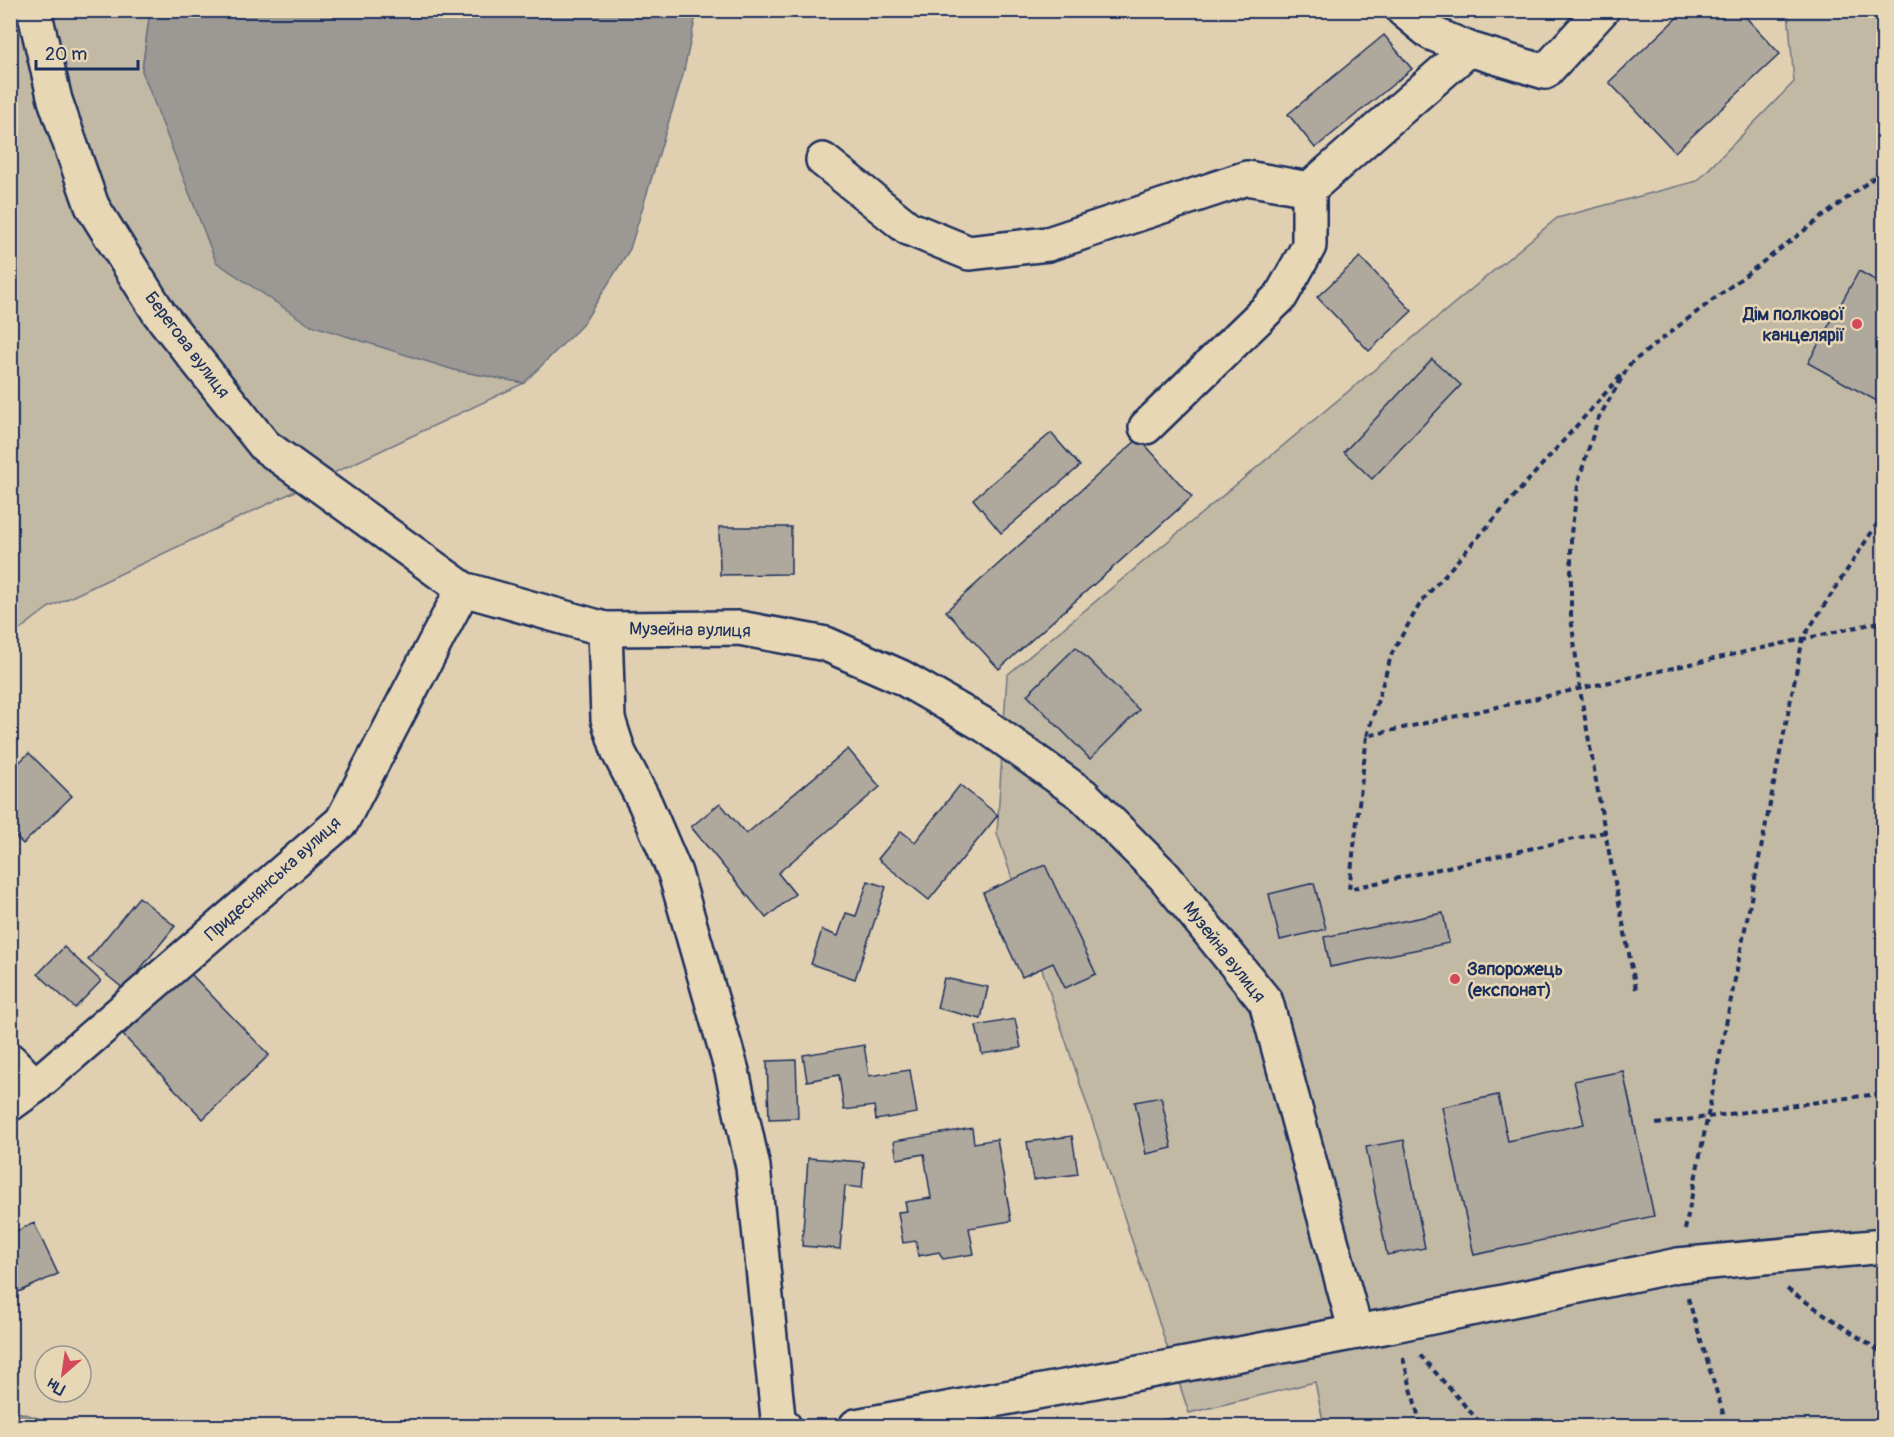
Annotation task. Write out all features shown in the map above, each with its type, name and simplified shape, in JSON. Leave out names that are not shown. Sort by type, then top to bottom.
[{"type":"street","name":"Берегова вулиця","points":[[33,10],[55,100],[92,206],[159,313],[265,446],[463,589]]},
{"type":"street","points":[[1403,10],[1431,33],[1469,50],[1545,72],[1602,10]]},
{"type":"street","points":[[1146,427],[1281,296],[1309,246],[1310,189],[1469,50]]},
{"type":"street","points":[[823,160],[908,228],[969,254],[1048,244],[1247,178],[1310,189]]},
{"type":"street","name":"Музейна вулиця","points":[[463,589],[605,629],[739,628],[826,644],[901,677],[976,720],[1083,795],[1164,876],[1266,1002],[1356,1332]]},
{"type":"street","name":"Придеснянська вулиця","points":[[10,1060],[23,1095],[342,821],[463,589]]},
{"type":"street","points":[[605,629],[608,719],[619,753],[645,803],[675,873],[732,1071],[753,1167],[778,1418],[784,1426]]},
{"type":"street","points":[[856,1426],[1394,1325],[1678,1265],[1884,1246]]},
{"type":"path","points":[[1605,832],[1348,889],[1367,736],[1392,653],[1421,602],[1630,364],[1884,170]]},
{"type":"path","points":[[1630,364],[1598,419],[1580,479],[1571,533],[1570,617],[1580,690],[1605,832],[1636,989]]},
{"type":"path","points":[[1726,1426],[1678,1265],[1803,638],[1884,513]]},
{"type":"path","points":[[1367,736],[1884,621]]},
{"type":"path","points":[[1656,1124],[1884,1093]]},
{"type":"path","points":[[1741,1259],[1884,1354]]},
{"type":"path","points":[[1394,1325],[1421,1426]]},
{"type":"path","points":[[1394,1325],[1483,1426]]},
{"type":"shaded area","points":[[150,10],[697,11],[683,75],[630,249],[583,324],[524,383],[454,370],[308,324],[216,262],[142,71]]},
{"type":"shaded area","points":[[11,11],[150,11],[142,71],[454,370],[524,383],[48,608],[11,636]]},
{"type":"shaded area","points":[[1788,11],[1883,11],[1883,1426],[1324,1426],[1315,1382],[1189,1413],[997,833],[1007,675],[1557,218],[1697,181],[1794,82]]},
{"type":"shaded area","points":[[11,1410],[65,1426],[11,1426]]},
{"type":"building","points":[[1685,10],[1739,10],[1780,54],[1675,152],[1609,82]]},
{"type":"building","points":[[1384,35],[1412,69],[1315,148],[1288,114]]},
{"type":"building","points":[[1360,257],[1412,311],[1369,351],[1317,297]]},
{"type":"building","name":"Дім полкової канцелярії","points":[[1859,271],[1884,285],[1884,405],[1808,363]]},
{"type":"building","points":[[1432,359],[1461,385],[1372,479],[1344,452]]},
{"type":"building","points":[[1051,433],[1080,466],[1001,533],[973,499]]},
{"type":"building","points":[[1139,438],[1192,497],[999,669],[946,611]]},
{"type":"building","points":[[719,527],[791,527],[791,574],[720,575]]},
{"type":"building","points":[[1076,647],[1139,710],[1090,759],[1027,695]]},
{"type":"building","points":[[848,749],[880,787],[778,873],[795,894],[766,918],[691,827],[720,803],[746,834]]},
{"type":"building","points":[[29,753],[72,796],[23,844],[10,831],[10,771]]},
{"type":"building","points":[[960,785],[998,815],[929,900],[878,859],[901,831],[915,842]]},
{"type":"building","points":[[1045,865],[1096,974],[1065,988],[1053,963],[1022,977],[983,893]]},
{"type":"building","points":[[868,881],[886,887],[855,979],[811,964],[822,930],[838,936],[846,913],[856,916]]},
{"type":"building","points":[[1314,883],[1326,929],[1280,940],[1269,894]]},
{"type":"building","points":[[139,897],[175,926],[124,989],[88,960]]},
{"type":"building","points":[[1443,913],[1449,943],[1330,967],[1324,937]]},
{"type":"building","points":[[64,947],[101,981],[75,1008],[38,974]]},
{"type":"building","points":[[189,972],[269,1055],[203,1119],[123,1035]]},
{"type":"building","points":[[944,978],[988,987],[981,1019],[937,1008]]},
{"type":"building","points":[[1015,1019],[1021,1048],[982,1054],[976,1026]]},
{"type":"building","points":[[864,1045],[869,1076],[910,1070],[917,1113],[876,1120],[874,1106],[844,1110],[839,1075],[807,1081],[803,1055]]},
{"type":"building","points":[[796,1060],[798,1118],[769,1119],[767,1061]]},
{"type":"building","points":[[1623,1071],[1654,1216],[1474,1255],[1442,1107],[1498,1095],[1508,1141],[1584,1124],[1574,1081]]},
{"type":"building","points":[[1161,1097],[1172,1148],[1146,1154],[1135,1102]]},
{"type":"building","points":[[972,1128],[974,1143],[997,1139],[1011,1221],[969,1228],[974,1254],[943,1259],[939,1252],[918,1256],[916,1241],[903,1243],[898,1212],[907,1211],[905,1202],[931,1198],[924,1154],[897,1159],[894,1141]]},
{"type":"building","points":[[1072,1136],[1078,1174],[1033,1180],[1027,1142]]},
{"type":"building","points":[[1404,1140],[1425,1248],[1387,1255],[1366,1147]]},
{"type":"building","points":[[808,1158],[864,1162],[862,1188],[845,1186],[840,1249],[802,1246]]},
{"type":"building","points":[[34,1223],[58,1274],[10,1296],[10,1234]]},
{"type":"building","points":[[1172,1418],[1173,1426],[1129,1426]]},
{"type":"place","name":"Дім полкової канцелярії","points":[[1857,324]]},
{"type":"place","name":"Запорожець (експонат)","points":[[1455,979]]}]
